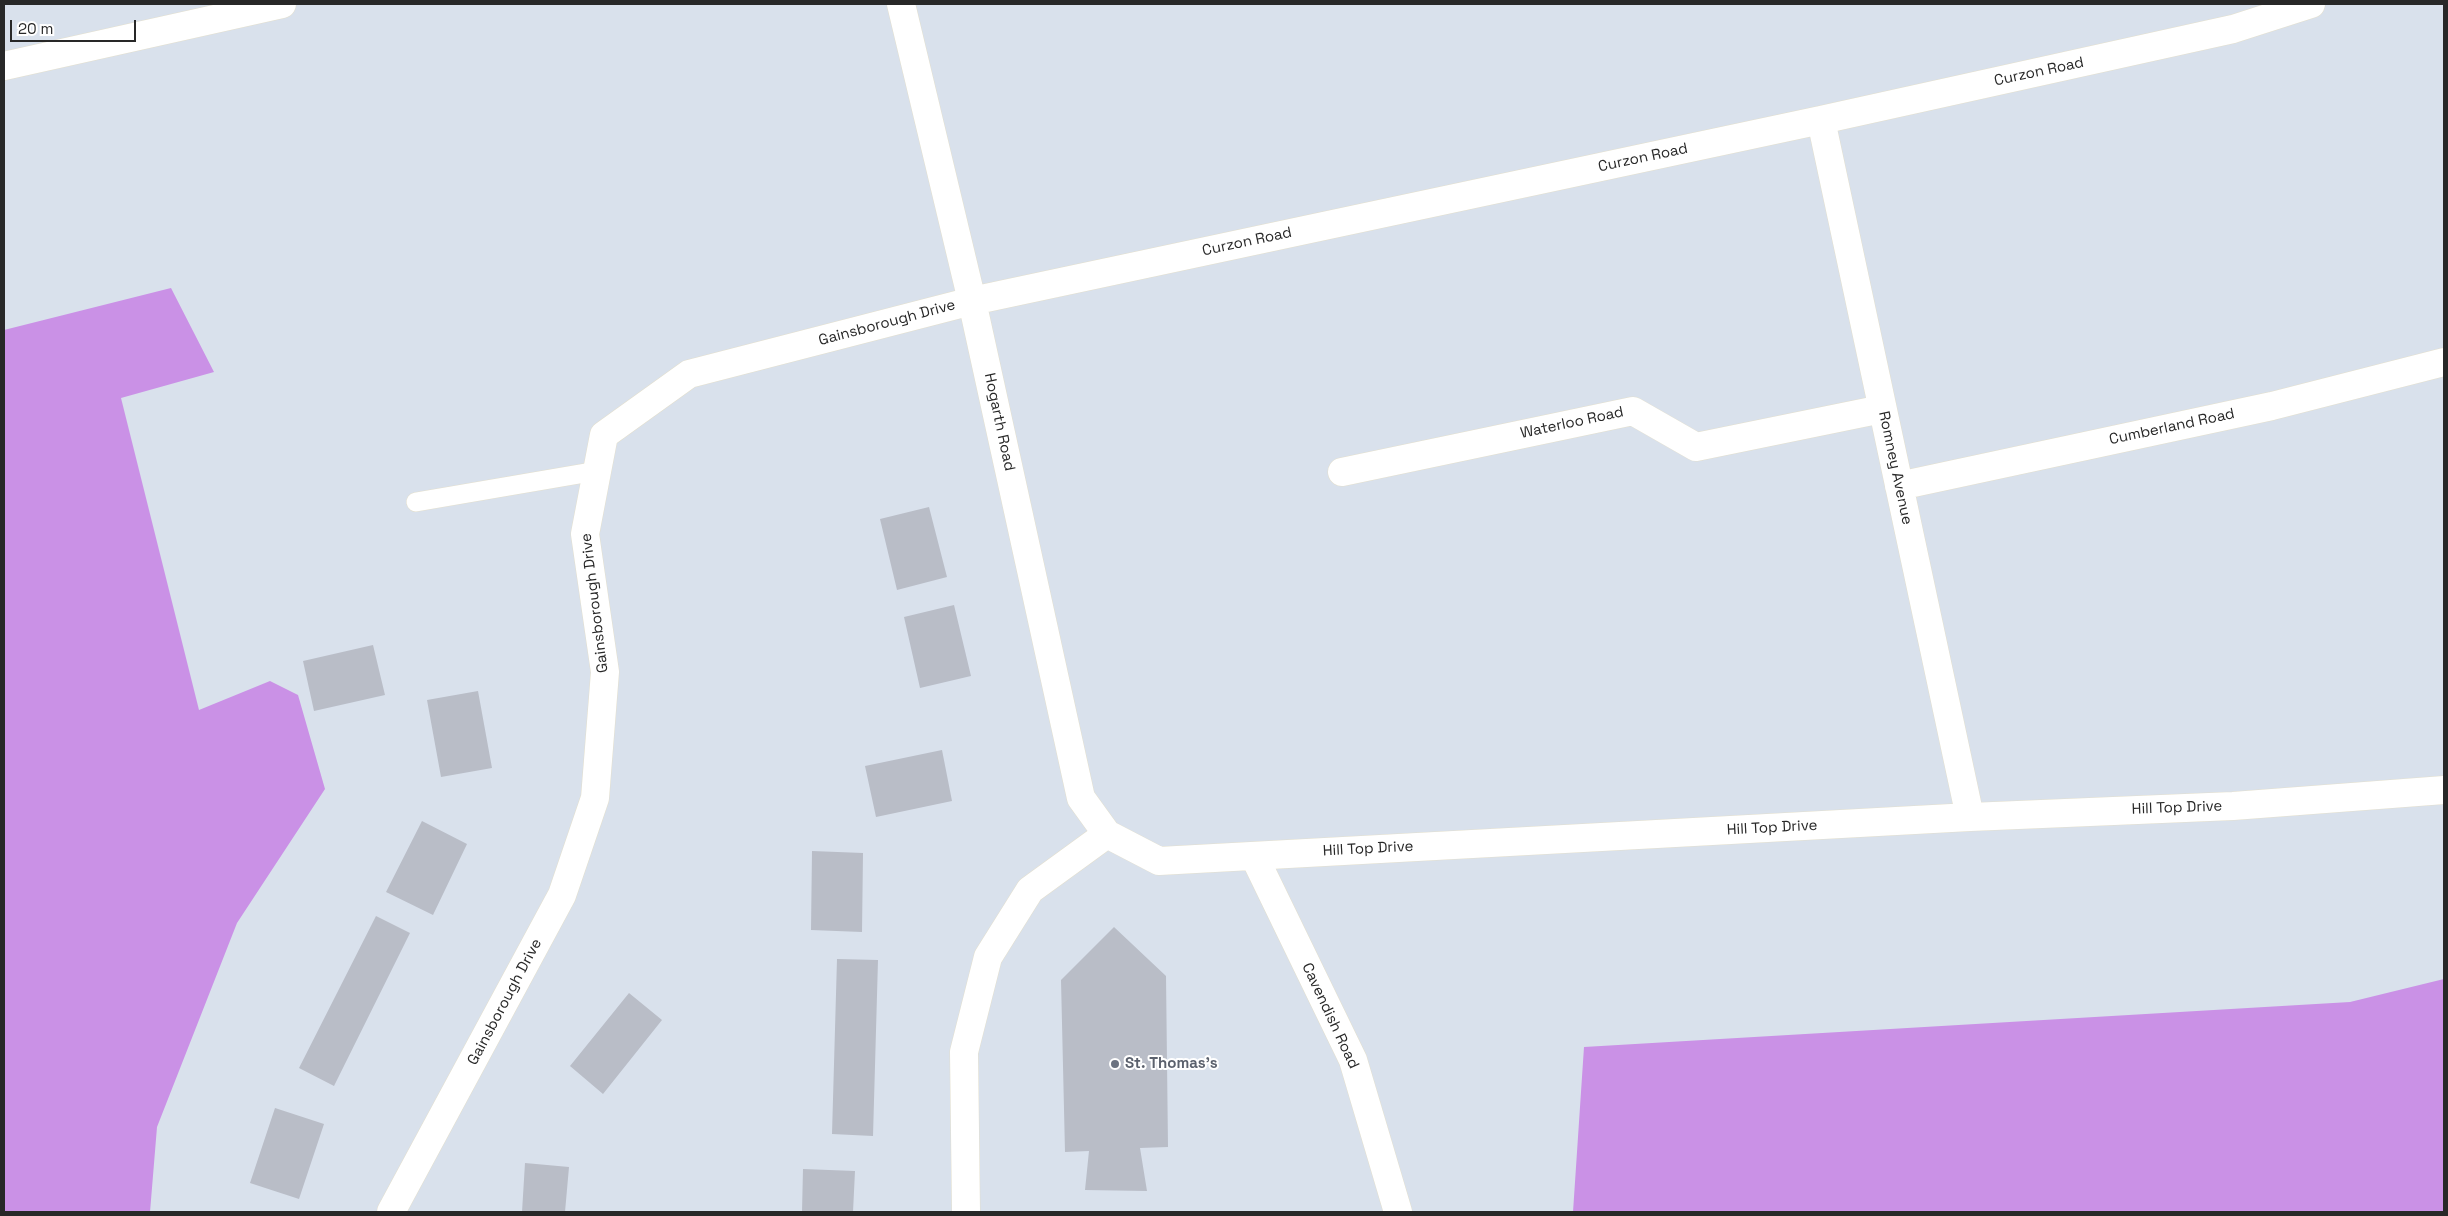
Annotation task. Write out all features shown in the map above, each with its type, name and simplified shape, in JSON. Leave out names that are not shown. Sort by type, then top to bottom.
[{"type":"street","points":[[4,66],[282,4]]},
{"type":"street","name":"Hogarth Road","points":[[901,4],[972,301],[1081,798],[1106,834]]},
{"type":"street","name":"Curzon Road","points":[[972,301],[1820,120],[2233,29],[2311,4]]},
{"type":"street","name":"Romney Avenue","points":[[1820,120],[1970,817]]},
{"type":"street","name":"Gainsborough Drive","points":[[392,1212],[562,895],[595,798],[605,672],[585,534],[604,435],[689,374],[972,301]]},
{"type":"street","name":"Cumberland Road","points":[[1899,486],[2272,406],[2444,362]]},
{"type":"street","name":"Waterloo Road","points":[[1342,472],[1633,411],[1696,448],[1882,409]]},
{"type":"street","name":"Hill Top Drive","points":[[1106,834],[1158,860],[1970,817],[2233,806],[2444,790]]},
{"type":"street","points":[[966,1212],[964,1052],[988,957],[1030,890],[1106,834]]},
{"type":"street","name":"Cavendish Road","points":[[1254,856],[1353,1060],[1398,1212]]},
{"type":"lane","points":[[416,502],[597,471]]},
{"type":"shaded area","points":[[171,288],[214,372],[121,398],[199,710],[270,681],[298,695],[325,789],[237,923],[157,1127],[150,1212],[4,1212],[4,330]]},
{"type":"shaded area","points":[[2444,979],[2444,1212],[1573,1212],[1584,1047],[2350,1002]]},
{"type":"building","points":[[929,507],[947,577],[897,590],[880,519]]},
{"type":"building","points":[[954,605],[971,676],[920,688],[904,617]]},
{"type":"building","points":[[373,645],[385,695],[314,711],[303,661]]},
{"type":"building","points":[[478,691],[492,768],[441,777],[427,700]]},
{"type":"building","points":[[942,750],[952,801],[876,817],[865,766]]},
{"type":"building","points":[[422,821],[467,844],[433,915],[386,892]]},
{"type":"building","points":[[812,851],[863,853],[862,932],[811,930]]},
{"type":"building","points":[[376,916],[410,933],[334,1086],[299,1068]]},
{"type":"building","name":"St. Thomas's","points":[[1114,927],[1166,976],[1168,1147],[1140,1148],[1147,1191],[1085,1190],[1089,1151],[1065,1152],[1061,980]]},
{"type":"building","points":[[837,959],[878,960],[873,1136],[832,1134]]},
{"type":"building","points":[[629,993],[662,1020],[603,1094],[570,1066]]},
{"type":"building","points":[[275,1108],[324,1124],[299,1199],[250,1183]]},
{"type":"building","points":[[525,1163],[569,1167],[565,1212],[522,1212]]},
{"type":"building","points":[[803,1169],[855,1171],[853,1212],[802,1212]]},
{"type":"place","name":"St. Thomas's","points":[[1115,1064]]}]
